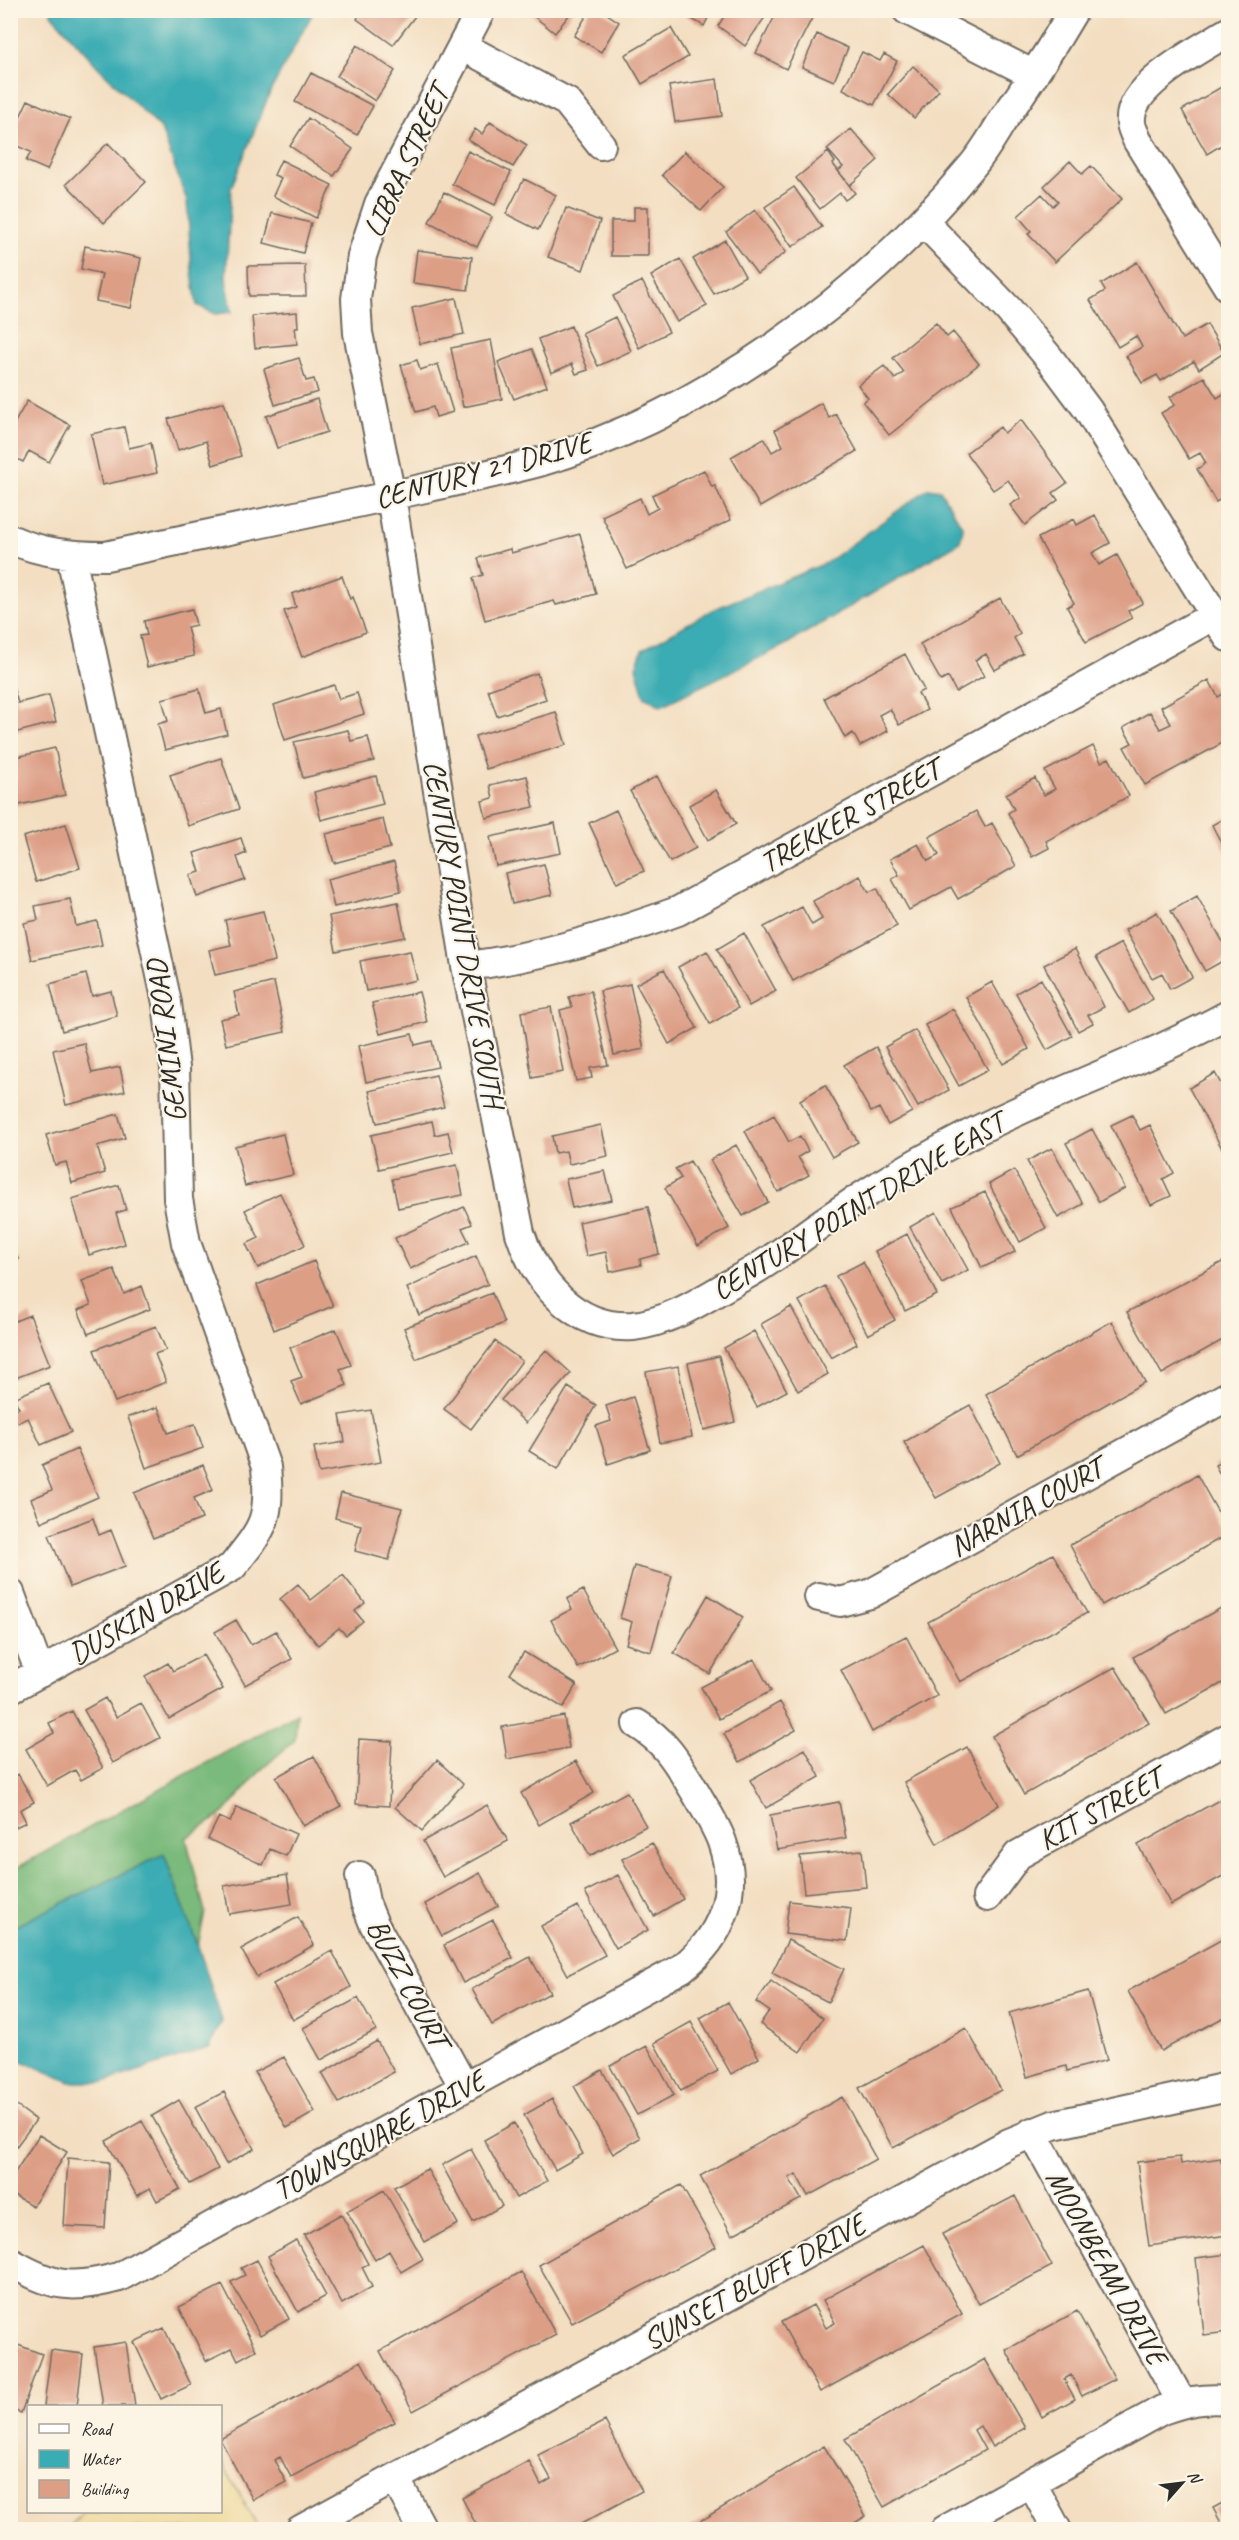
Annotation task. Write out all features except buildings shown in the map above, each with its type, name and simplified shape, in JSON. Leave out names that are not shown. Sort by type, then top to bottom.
[{"type":"street","name":"LIBRA STREET","points":[[391,496],[358,333],[356,299],[362,256],[379,204],[480,10]]},
{"type":"street","points":[[907,10],[1034,75]]},
{"type":"street","name":"CENTURY 21 DRIVE","points":[[10,539],[26,546],[71,556],[106,556],[540,462],[612,435],[685,402],[750,364],[808,321],[862,277],[923,221],[973,165],[1034,75],[1074,10]]},
{"type":"street","points":[[1228,32],[1156,77],[1138,97],[1130,120],[1137,140],[1228,287]]},
{"type":"street","points":[[462,46],[567,102],[601,145]]},
{"type":"street","points":[[923,221],[1008,309],[1050,359],[1088,411],[1222,626]]},
{"type":"street","name":"CENTURY POINT DRIVE SOUTH","points":[[391,496],[466,966],[520,1233],[527,1255],[547,1287],[565,1304],[585,1317],[615,1325]]},
{"type":"street","name":"GEMINI ROAD","points":[[71,556],[167,1003],[175,1068],[178,1199],[186,1243],[266,1467],[269,1495],[266,1519]]},
{"type":"street","name":"TREKKER STREET","points":[[466,966],[524,956],[621,932],[678,911],[1222,626]]},
{"type":"street","name":"CENTURY POINT DRIVE EAST","points":[[615,1325],[633,1326],[661,1320],[678,1312],[758,1269],[840,1211],[954,1142],[988,1124],[1101,1076],[1228,1015]]},
{"type":"street","name":"NARNIA COURT","points":[[819,1597],[840,1602],[870,1593],[1228,1396]]},
{"type":"street","name":"DUSKIN DRIVE","points":[[10,1689],[232,1567],[266,1519]]},
{"type":"street","points":[[10,1593],[40,1673]]},
{"type":"street","name":"TOWNSQUARE DRIVE","points":[[10,2262],[36,2277],[62,2285],[89,2285],[119,2277],[682,1968],[699,1955],[722,1918],[729,1894],[730,1869],[722,1841],[665,1744],[637,1724]]},
{"type":"street","name":"KIT STREET","points":[[987,1897],[1018,1855],[1228,1738]]},
{"type":"street","name":"BUZZ COURT","points":[[360,1876],[365,1902],[374,1924],[465,2087]]},
{"type":"street","name":"SUNSET BLUFF DRIVE","points":[[300,2529],[1032,2132],[1074,2120],[1228,2086]]},
{"type":"street","name":"MOONBEAM DRIVE","points":[[1032,2132],[1182,2403]]},
{"type":"street","points":[[945,2529],[1141,2421],[1182,2403],[1203,2398],[1228,2400]]},
{"type":"street","points":[[395,2478],[423,2529]]},
{"type":"street","points":[[1031,2482],[1057,2529]]},
{"type":"green space","points":[[297,1713],[295,1740],[262,1769],[224,1813],[186,1838],[205,1912],[198,1946],[164,1854],[11,1928],[11,1871]]},
{"type":"sand","points":[[222,2463],[259,2529],[67,2529],[84,2513],[222,2513]]},
{"type":"water","points":[[51,11],[314,11],[271,90],[231,188],[226,278],[232,312],[215,314],[197,305],[192,273],[187,201],[161,129],[98,67],[51,14]]},
{"type":"water","points":[[929,488],[940,490],[963,528],[960,542],[783,646],[661,706],[644,696],[636,667],[642,650],[712,610],[826,563]]},
{"type":"water","points":[[164,1854],[198,1946],[222,2021],[209,2048],[104,2082],[70,2082],[11,2056],[11,1928]]}]
